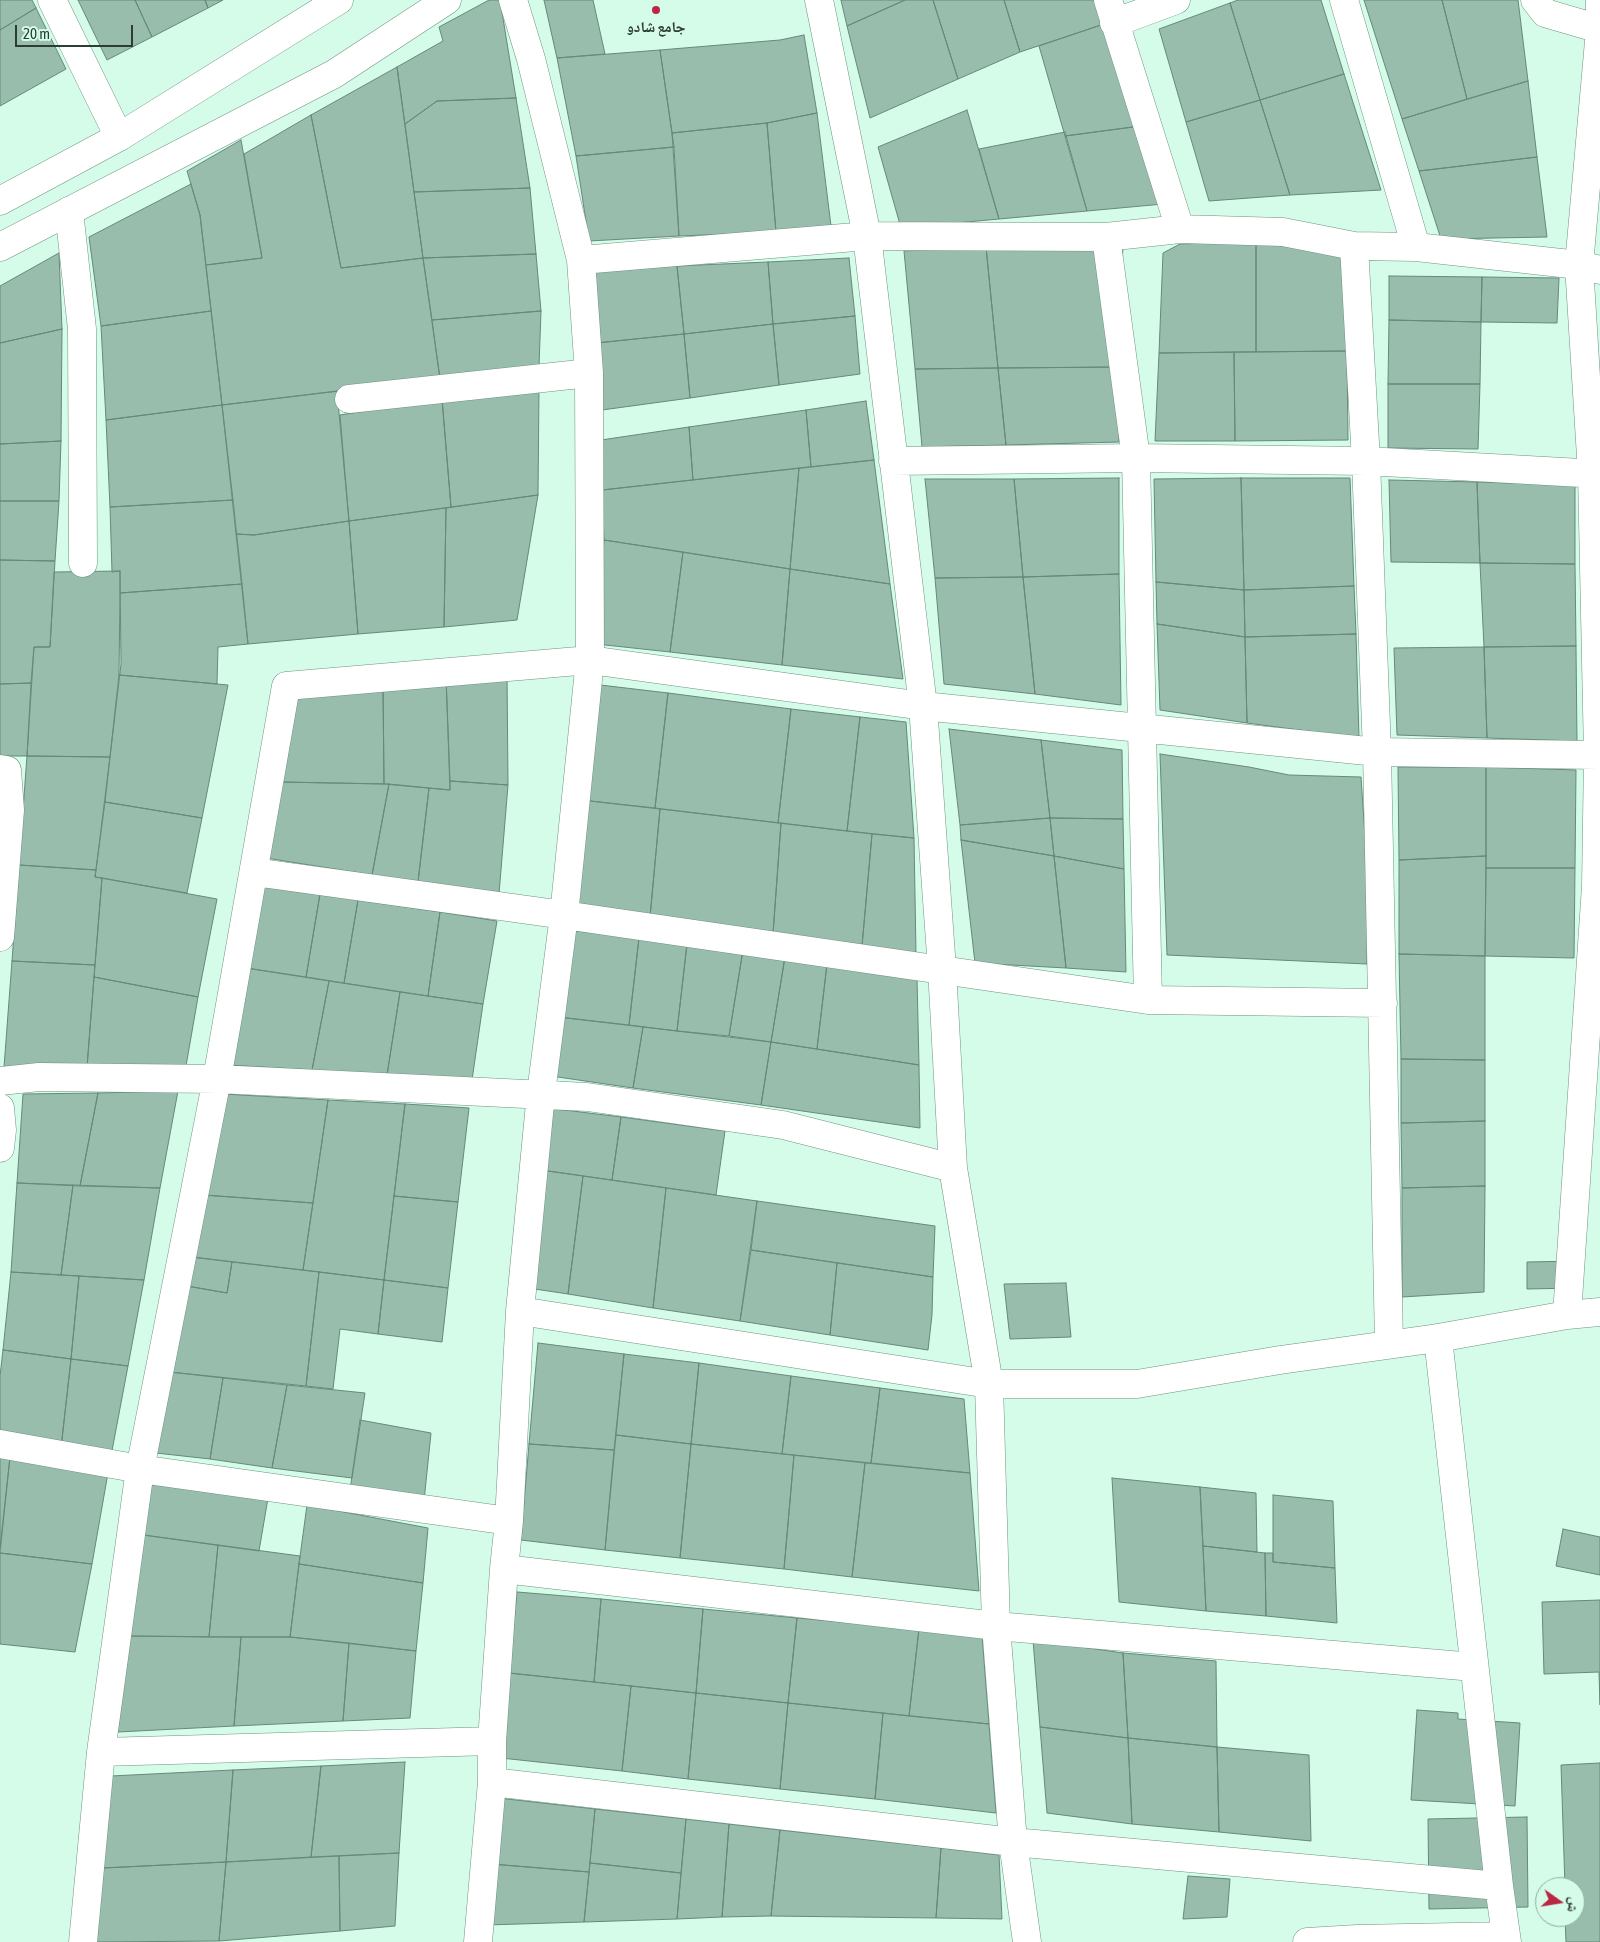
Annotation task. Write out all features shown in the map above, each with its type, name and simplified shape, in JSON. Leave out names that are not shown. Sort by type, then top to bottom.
[{"type":"street","points":[[52,0],[119,137]]},
{"type":"street","points":[[0,201],[119,137],[339,0]]},
{"type":"street","points":[[0,247],[334,74],[447,0]]},
{"type":"street","points":[[478,1942],[492,1782],[492,1741],[509,1521],[520,1311],[541,1093],[564,915],[590,660],[590,373],[581,260],[530,59],[513,0]]},
{"type":"street","points":[[819,0],[867,236],[923,706],[942,969],[953,1168],[989,1384],[996,1626],[1012,1842],[1027,1942]]},
{"type":"street","points":[[1176,0],[1111,12],[1180,229]]},
{"type":"street","points":[[1344,0],[1416,247]]},
{"type":"street","points":[[1535,0],[1545,13],[1600,29],[1589,268],[1596,473],[1598,886],[1567,1316]]},
{"type":"street","points":[[1600,0],[1600,8]]},
{"type":"street","points":[[69,211],[82,329],[84,563]]},
{"type":"street","points":[[581,260],[867,236],[1106,237],[1180,229],[1283,232],[1354,246],[1416,247],[1589,268]]},
{"type":"street","points":[[1106,237],[1136,458],[1144,728],[1148,1000]]},
{"type":"street","points":[[1354,246],[1366,461],[1378,752],[1389,1344]]},
{"type":"street","points":[[349,399],[590,373]]},
{"type":"street","points":[[893,461],[1136,458],[1366,461],[1596,473]]},
{"type":"street","points":[[83,1942],[101,1752],[140,1469],[217,1079],[286,686],[590,660],[923,706],[1378,752],[1598,755]]},
{"type":"street","points":[[0,769],[8,770],[10,810],[0,937]]},
{"type":"street","points":[[254,872],[1148,1000],[1382,1003]]},
{"type":"street","points":[[0,1081],[39,1077],[217,1079],[541,1093],[587,1097],[783,1125],[953,1168]]},
{"type":"street","points":[[0,1108],[2,1130],[0,1148]]},
{"type":"street","points":[[520,1311],[989,1384],[1137,1384],[1600,1312]]},
{"type":"street","points":[[1307,1942],[1506,1939],[1438,1338]]},
{"type":"street","points":[[0,1444],[140,1469],[509,1521]]},
{"type":"street","points":[[504,1570],[996,1626],[1474,1667]]},
{"type":"street","points":[[101,1752],[492,1741]]},
{"type":"street","points":[[492,1782],[1012,1842],[1499,1886]]},
{"type":"building","points":[[0,0],[32,0],[36,8],[0,30]]},
{"type":"building","points":[[78,0],[135,0],[152,37],[107,60]]},
{"type":"building","points":[[135,0],[205,0],[208,8],[152,37]]},
{"type":"building","points":[[205,0],[223,0],[208,8]]},
{"type":"building","points":[[489,0],[500,0],[516,98],[437,101],[405,124],[397,67],[443,41],[439,27]]},
{"type":"building","points":[[544,0],[593,0],[605,54],[557,58]]},
{"type":"building","points":[[841,0],[905,0],[847,26]]},
{"type":"building","points":[[905,0],[933,0],[958,79],[870,118],[847,26]]},
{"type":"building","points":[[933,0],[1004,0],[1020,52],[958,79]]},
{"type":"building","points":[[1004,0],[1107,0],[1113,21],[1020,52]]},
{"type":"building","points":[[1238,0],[1321,0],[1344,74],[1260,100],[1230,3]]},
{"type":"building","points":[[1364,0],[1442,0],[1467,99],[1402,119]]},
{"type":"building","points":[[1442,0],[1518,0],[1528,81],[1467,99]]},
{"type":"building","points":[[1230,3],[1260,100],[1186,122],[1159,29]]},
{"type":"building","points":[[36,8],[66,69],[0,106],[0,30]]},
{"type":"building","points":[[1113,21],[1148,125],[1065,136],[1039,46]]},
{"type":"building","points":[[804,35],[817,113],[767,123],[672,133],[660,50],[780,40]]},
{"type":"building","points":[[660,50],[674,147],[576,156],[557,58]]},
{"type":"building","points":[[397,67],[423,258],[341,268],[311,115]]},
{"type":"building","points":[[1344,74],[1381,190],[1290,195],[1260,100]]},
{"type":"building","points":[[1528,81],[1537,157],[1419,171],[1402,119]]},
{"type":"building","points":[[516,98],[530,188],[414,192],[405,124],[437,101]]},
{"type":"building","points":[[1260,100],[1290,195],[1209,201],[1186,122]]},
{"type":"building","points":[[967,110],[999,219],[901,228],[878,147]]},
{"type":"building","points":[[817,113],[831,226],[776,232],[767,123]]},
{"type":"building","points":[[311,115],[341,268],[423,258],[440,379],[222,405],[206,265],[262,258],[244,154]]},
{"type":"building","points":[[767,123],[776,232],[679,236],[672,133]]},
{"type":"building","points":[[1148,125],[1174,203],[1087,211],[1065,136]]},
{"type":"building","points":[[1065,132],[1087,211],[999,219],[979,149]]},
{"type":"building","points":[[241,140],[262,258],[206,265],[200,215],[187,171]]},
{"type":"building","points":[[674,147],[679,236],[589,241],[576,156]]},
{"type":"building","points":[[1537,157],[1547,237],[1441,239],[1419,171]]},
{"type":"building","points":[[191,184],[200,215],[211,311],[101,326],[89,237]]},
{"type":"building","points":[[530,188],[536,254],[423,258],[414,192]]},
{"type":"building","points":[[1346,236],[1347,351],[1256,352],[1256,241]]},
{"type":"building","points":[[1123,240],[1120,367],[998,368],[986,247]]},
{"type":"building","points":[[1256,241],[1256,352],[1159,353],[1163,253],[1180,244]]},
{"type":"building","points":[[986,247],[998,368],[915,369],[904,251]]},
{"type":"building","points":[[59,253],[62,329],[0,343],[0,286]]},
{"type":"building","points":[[536,254],[541,311],[432,320],[423,258]]},
{"type":"building","points":[[849,258],[855,316],[773,324],[768,262]]},
{"type":"building","points":[[768,262],[773,324],[684,334],[677,266]]},
{"type":"building","points":[[677,266],[684,334],[596,343],[591,270]]},
{"type":"building","points":[[1389,276],[1482,277],[1481,322],[1389,320]]},
{"type":"building","points":[[1482,277],[1559,278],[1557,323],[1481,322]]},
{"type":"building","points":[[211,311],[222,405],[106,420],[101,326]]},
{"type":"building","points":[[541,311],[539,366],[440,379],[432,320]]},
{"type":"building","points":[[855,316],[860,374],[779,385],[773,324]]},
{"type":"building","points":[[1389,320],[1481,322],[1480,384],[1388,384]]},
{"type":"building","points":[[773,324],[779,385],[690,398],[684,334]]},
{"type":"building","points":[[62,329],[61,441],[0,444],[0,343]]},
{"type":"building","points":[[684,334],[690,398],[602,410],[596,343]]},
{"type":"building","points":[[1347,351],[1348,440],[1235,441],[1234,352]]},
{"type":"building","points":[[1234,352],[1235,441],[1155,441],[1159,353]]},
{"type":"building","points":[[1120,367],[1119,442],[1006,445],[998,368]]},
{"type":"building","points":[[998,368],[1006,445],[922,447],[915,369]]},
{"type":"building","points":[[1388,384],[1480,384],[1478,449],[1388,448]]},
{"type":"building","points":[[539,388],[538,495],[451,507],[442,399]]},
{"type":"building","points":[[337,391],[349,521],[254,535],[236,534],[222,405]]},
{"type":"building","points":[[442,399],[451,507],[349,521],[340,415]]},
{"type":"building","points":[[866,401],[874,460],[811,467],[806,410]]},
{"type":"building","points":[[222,405],[233,500],[110,507],[106,420]]},
{"type":"building","points":[[806,410],[811,467],[693,480],[689,427]]},
{"type":"building","points":[[689,427],[693,480],[602,490],[601,440]]},
{"type":"building","points":[[61,441],[59,501],[0,501],[0,444]]},
{"type":"building","points":[[874,460],[890,584],[790,569],[799,468]]},
{"type":"building","points":[[799,468],[790,569],[604,540],[602,490]]},
{"type":"building","points":[[1119,478],[1119,574],[1023,577],[1014,479]]},
{"type":"building","points":[[1241,478],[1350,478],[1354,586],[1244,590]]},
{"type":"building","points":[[1241,478],[1244,590],[1156,582],[1154,479]]},
{"type":"building","points":[[925,479],[1014,479],[1023,577],[935,578]]},
{"type":"building","points":[[1389,480],[1477,482],[1480,563],[1391,562]]},
{"type":"building","points":[[1477,482],[1575,485],[1575,564],[1480,563]]},
{"type":"building","points":[[538,495],[517,620],[444,627],[446,508]]},
{"type":"building","points":[[233,500],[242,584],[120,593],[120,571],[112,572],[110,507]]},
{"type":"building","points":[[0,501],[59,501],[55,561],[0,560]]},
{"type":"building","points":[[446,508],[444,627],[358,634],[349,521]]},
{"type":"building","points":[[349,521],[358,634],[248,644],[236,534],[254,535]]},
{"type":"building","points":[[604,540],[683,552],[670,652],[596,644]]},
{"type":"building","points":[[683,552],[790,569],[782,665],[670,652]]},
{"type":"building","points":[[0,560],[55,561],[50,647],[34,647],[31,683],[0,684]]},
{"type":"building","points":[[1480,563],[1575,564],[1576,646],[1484,647]]},
{"type":"building","points":[[790,569],[890,584],[903,679],[782,665]]},
{"type":"building","points":[[120,571],[121,664],[110,757],[27,756],[34,647],[50,647],[54,572]]},
{"type":"building","points":[[1119,574],[1121,705],[1035,694],[1023,577]]},
{"type":"building","points":[[1023,577],[1035,694],[944,684],[935,578]]},
{"type":"building","points":[[1156,582],[1244,590],[1245,637],[1157,624]]},
{"type":"building","points":[[242,584],[248,644],[218,647],[217,684],[119,675],[120,593]]},
{"type":"building","points":[[1354,586],[1356,634],[1245,637],[1244,590]]},
{"type":"building","points":[[1157,624],[1245,637],[1247,723],[1160,710]]},
{"type":"building","points":[[1356,634],[1359,738],[1247,723],[1245,637]]},
{"type":"building","points":[[1576,646],[1577,741],[1487,738],[1484,647]]},
{"type":"building","points":[[1484,647],[1487,738],[1397,735],[1394,648]]},
{"type":"building","points":[[507,670],[508,785],[450,781],[446,677]]},
{"type":"building","points":[[119,675],[228,685],[202,818],[105,802]]},
{"type":"building","points":[[446,677],[450,790],[384,784],[383,685]]},
{"type":"building","points":[[31,683],[27,756],[0,756],[0,684]]},
{"type":"building","points":[[592,684],[668,693],[655,808],[581,800]]},
{"type":"building","points":[[383,685],[384,784],[280,782],[297,695]]},
{"type":"building","points":[[668,693],[791,709],[778,823],[655,808]]},
{"type":"building","points":[[791,709],[860,717],[847,831],[778,823]]},
{"type":"building","points":[[860,717],[906,722],[914,838],[847,831]]},
{"type":"building","points":[[949,729],[1041,740],[1050,818],[960,825]]},
{"type":"building","points":[[1041,740],[1122,750],[1123,819],[1050,818]]},
{"type":"building","points":[[1160,754],[1289,775],[1361,777],[1368,882],[1367,964],[1167,955]]},
{"type":"building","points":[[27,756],[110,757],[96,870],[19,865]]},
{"type":"building","points":[[1398,767],[1486,767],[1486,856],[1399,860]]},
{"type":"building","points":[[1486,767],[1576,770],[1575,868],[1486,868]]},
{"type":"building","points":[[450,781],[508,785],[499,894],[418,882],[429,788],[450,790]]},
{"type":"building","points":[[280,782],[389,784],[372,875],[266,858]]},
{"type":"building","points":[[389,784],[429,788],[418,882],[372,875]]},
{"type":"building","points":[[581,800],[660,809],[650,917],[571,907]]},
{"type":"building","points":[[105,802],[202,818],[187,893],[95,877]]},
{"type":"building","points":[[660,809],[781,823],[773,934],[650,917]]},
{"type":"building","points":[[1050,818],[1123,819],[1124,869],[1054,856]]},
{"type":"building","points":[[1050,818],[1054,856],[961,840],[960,825]]},
{"type":"building","points":[[781,823],[872,834],[862,946],[773,934]]},
{"type":"building","points":[[872,834],[914,838],[916,954],[862,946]]},
{"type":"building","points":[[961,840],[1054,856],[1066,968],[975,963]]},
{"type":"building","points":[[1054,856],[1124,869],[1126,972],[1066,968]]},
{"type":"building","points":[[1486,856],[1485,956],[1399,954],[1399,860]]},
{"type":"building","points":[[19,865],[96,870],[95,877],[102,878],[95,965],[12,961]]},
{"type":"building","points":[[1486,868],[1575,868],[1574,958],[1485,956]]},
{"type":"building","points":[[102,878],[217,899],[198,997],[94,977]]},
{"type":"building","points":[[261,885],[320,894],[306,977],[246,968]]},
{"type":"building","points":[[320,894],[358,900],[344,983],[306,977]]},
{"type":"building","points":[[358,900],[440,912],[428,996],[344,983]]},
{"type":"building","points":[[440,912],[497,921],[483,1004],[428,996]]},
{"type":"building","points":[[568,930],[639,938],[629,1025],[558,1017]]},
{"type":"building","points":[[639,938],[687,944],[677,1031],[629,1025]]},
{"type":"building","points":[[687,944],[743,950],[729,1036],[677,1031]]},
{"type":"building","points":[[743,950],[785,957],[771,1042],[729,1036]]},
{"type":"building","points":[[1399,954],[1485,956],[1485,1060],[1401,1059]]},
{"type":"building","points":[[785,957],[827,964],[817,1049],[771,1042]]},
{"type":"building","points":[[12,961],[95,965],[87,1067],[4,1067]]},
{"type":"building","points":[[827,964],[917,978],[919,1065],[817,1049]]},
{"type":"building","points":[[246,968],[329,981],[312,1070],[228,1065]]},
{"type":"building","points":[[94,977],[198,997],[186,1066],[87,1067]]},
{"type":"building","points":[[329,981],[400,992],[387,1075],[312,1070]]},
{"type":"building","points":[[400,992],[483,1004],[472,1080],[387,1075]]},
{"type":"building","points":[[558,1017],[643,1027],[633,1088],[551,1076]]},
{"type":"building","points":[[643,1027],[771,1042],[761,1105],[633,1088]]},
{"type":"building","points":[[771,1042],[919,1065],[920,1128],[761,1105]]},
{"type":"building","points":[[1401,1059],[1485,1060],[1485,1121],[1401,1123]]},
{"type":"building","points":[[178,1091],[160,1188],[80,1186],[98,1093]]},
{"type":"building","points":[[98,1093],[80,1186],[17,1183],[23,1094]]},
{"type":"building","points":[[223,1094],[328,1100],[313,1203],[204,1195]]},
{"type":"building","points":[[328,1100],[405,1104],[384,1280],[303,1270]]},
{"type":"building","points":[[405,1104],[469,1108],[458,1202],[394,1196]]},
{"type":"building","points":[[548,1108],[621,1117],[612,1180],[541,1170]]},
{"type":"building","points":[[621,1117],[725,1131],[716,1195],[612,1180]]},
{"type":"building","points":[[1485,1121],[1485,1186],[1402,1188],[1401,1123]]},
{"type":"building","points":[[541,1170],[583,1176],[568,1294],[528,1288]]},
{"type":"building","points":[[583,1176],[666,1188],[653,1308],[568,1294]]},
{"type":"building","points":[[17,1183],[73,1185],[61,1275],[11,1272]]},
{"type":"building","points":[[73,1185],[160,1188],[144,1280],[61,1275]]},
{"type":"building","points":[[1485,1186],[1484,1292],[1402,1297],[1402,1188]]},
{"type":"building","points":[[666,1188],[757,1201],[740,1321],[653,1308]]},
{"type":"building","points":[[204,1195],[313,1203],[303,1270],[192,1257]]},
{"type":"building","points":[[394,1196],[458,1202],[448,1288],[384,1280]]},
{"type":"building","points":[[757,1201],[935,1226],[933,1277],[751,1250]]},
{"type":"building","points":[[751,1250],[837,1263],[830,1335],[740,1321]]},
{"type":"building","points":[[192,1257],[232,1262],[227,1293],[187,1286]]},
{"type":"building","points":[[1577,1261],[1576,1288],[1527,1289],[1527,1262]]},
{"type":"building","points":[[232,1262],[319,1272],[306,1386],[170,1372],[187,1286],[227,1293]]},
{"type":"building","points":[[837,1263],[933,1277],[932,1315],[928,1350],[830,1335]]},
{"type":"building","points":[[11,1272],[79,1276],[71,1359],[3,1350]]},
{"type":"building","points":[[319,1272],[384,1280],[378,1334],[340,1329],[333,1389],[306,1386]]},
{"type":"building","points":[[79,1276],[144,1280],[128,1366],[71,1359]]},
{"type":"building","points":[[384,1280],[448,1288],[442,1342],[378,1334]]},
{"type":"building","points":[[1066,1283],[1071,1337],[1010,1339],[1004,1284]]},
{"type":"building","points":[[538,1343],[624,1354],[614,1450],[529,1444]]},
{"type":"building","points":[[3,1350],[71,1359],[61,1448],[0,1438],[0,1376]]},
{"type":"building","points":[[624,1354],[699,1363],[691,1444],[616,1435]]},
{"type":"building","points":[[71,1359],[128,1366],[111,1456],[61,1448]]},
{"type":"building","points":[[699,1363],[791,1376],[782,1454],[691,1444]]},
{"type":"building","points":[[170,1372],[223,1378],[210,1459],[156,1453]]},
{"type":"building","points":[[791,1376],[880,1388],[871,1463],[782,1454]]},
{"type":"building","points":[[223,1378],[287,1385],[272,1468],[210,1459]]},
{"type":"building","points":[[287,1385],[365,1393],[352,1478],[272,1468]]},
{"type":"building","points":[[880,1388],[964,1399],[970,1473],[871,1463]]},
{"type":"building","points":[[360,1420],[431,1433],[424,1501],[350,1490]]},
{"type":"building","points":[[616,1435],[691,1444],[680,1558],[605,1550]]},
{"type":"building","points":[[529,1444],[614,1450],[605,1550],[521,1540]]},
{"type":"building","points":[[691,1444],[794,1455],[784,1569],[680,1558]]},
{"type":"building","points":[[0,1455],[10,1457],[0,1548]]},
{"type":"building","points":[[794,1455],[865,1463],[852,1577],[784,1569]]},
{"type":"building","points":[[10,1457],[108,1473],[92,1564],[0,1553]]},
{"type":"building","points":[[865,1463],[970,1473],[979,1591],[852,1577]]},
{"type":"building","points":[[1112,1478],[1200,1487],[1206,1611],[1119,1602]]},
{"type":"building","points":[[146,1479],[268,1498],[259,1551],[136,1534]]},
{"type":"building","points":[[1200,1487],[1256,1493],[1257,1552],[1203,1546]]},
{"type":"building","points":[[1273,1495],[1333,1501],[1335,1568],[1273,1562]]},
{"type":"building","points":[[307,1505],[428,1528],[423,1583],[299,1564]]},
{"type":"building","points":[[1563,1529],[1600,1537],[1600,1575],[1556,1566]]},
{"type":"building","points":[[136,1534],[218,1545],[209,1637],[127,1636]]},
{"type":"building","points":[[218,1545],[300,1556],[290,1637],[209,1637]]},
{"type":"building","points":[[1203,1546],[1265,1553],[1266,1616],[1206,1611]]},
{"type":"building","points":[[0,1553],[92,1564],[75,1652],[0,1644]]},
{"type":"building","points":[[1265,1553],[1273,1553],[1273,1562],[1335,1568],[1337,1623],[1266,1616]]},
{"type":"building","points":[[299,1564],[423,1583],[416,1651],[290,1637]]},
{"type":"building","points":[[517,1592],[601,1599],[594,1682],[509,1673]]},
{"type":"building","points":[[601,1599],[703,1609],[696,1693],[594,1682]]},
{"type":"building","points":[[1600,1600],[1600,1705],[1599,1672],[1544,1674],[1542,1602]]},
{"type":"building","points":[[703,1609],[797,1618],[788,1703],[696,1693]]},
{"type":"building","points":[[797,1618],[919,1629],[909,1716],[788,1703]]},
{"type":"building","points":[[919,1629],[982,1635],[989,1724],[909,1716]]},
{"type":"building","points":[[127,1636],[241,1637],[234,1726],[118,1732]]},
{"type":"building","points":[[241,1637],[290,1637],[349,1643],[343,1721],[234,1726]]},
{"type":"building","points":[[1033,1640],[1123,1653],[1128,1738],[1040,1727]]},
{"type":"building","points":[[349,1643],[416,1651],[410,1718],[343,1721]]},
{"type":"building","points":[[1123,1653],[1216,1661],[1217,1747],[1128,1738]]},
{"type":"building","points":[[509,1673],[631,1686],[622,1771],[501,1758]]},
{"type":"building","points":[[631,1686],[696,1693],[688,1779],[622,1771]]},
{"type":"building","points":[[696,1693],[788,1703],[780,1789],[688,1779]]},
{"type":"building","points":[[788,1703],[883,1713],[875,1799],[780,1789]]},
{"type":"building","points":[[1417,1710],[1458,1713],[1458,1719],[1520,1723],[1515,1806],[1411,1800]]},
{"type":"building","points":[[883,1713],[989,1724],[996,1813],[875,1799]]},
{"type":"building","points":[[1040,1727],[1128,1738],[1132,1824],[1047,1813]]},
{"type":"building","points":[[1128,1738],[1217,1747],[1219,1832],[1132,1824]]},
{"type":"building","points":[[1217,1747],[1309,1755],[1311,1841],[1219,1832]]},
{"type":"building","points":[[405,1762],[399,1853],[311,1857],[321,1766]]},
{"type":"building","points":[[1600,1763],[1600,1942],[1566,1942],[1565,1927],[1585,1927],[1585,1877],[1565,1877],[1561,1765]]},
{"type":"building","points":[[321,1766],[311,1857],[226,1862],[233,1770]]},
{"type":"building","points":[[233,1770],[226,1862],[103,1868],[111,1776]]},
{"type":"building","points":[[498,1798],[595,1809],[589,1872],[491,1864]]},
{"type":"building","points":[[595,1809],[686,1819],[681,1873],[590,1863]]},
{"type":"building","points":[[1527,1817],[1528,1907],[1429,1909],[1428,1819]]},
{"type":"building","points":[[686,1819],[729,1824],[722,1917],[677,1919]]},
{"type":"building","points":[[729,1824],[780,1830],[771,1916],[722,1917]]},
{"type":"building","points":[[780,1830],[941,1848],[936,1918],[771,1916]]},
{"type":"building","points":[[941,1848],[999,1855],[1002,1919],[936,1918]]},
{"type":"building","points":[[399,1853],[395,1926],[340,1931],[339,1856]]},
{"type":"building","points":[[339,1856],[340,1931],[219,1941],[226,1862]]},
{"type":"building","points":[[226,1862],[219,1941],[96,1942],[103,1868]]},
{"type":"building","points":[[590,1863],[681,1873],[677,1919],[584,1922]]},
{"type":"building","points":[[491,1864],[589,1872],[584,1922],[486,1925]]},
{"type":"building","points":[[1188,1876],[1230,1879],[1227,1917],[1183,1919]]},
{"type":"place","name":"جامع شادو","points":[[656,10]]}]
